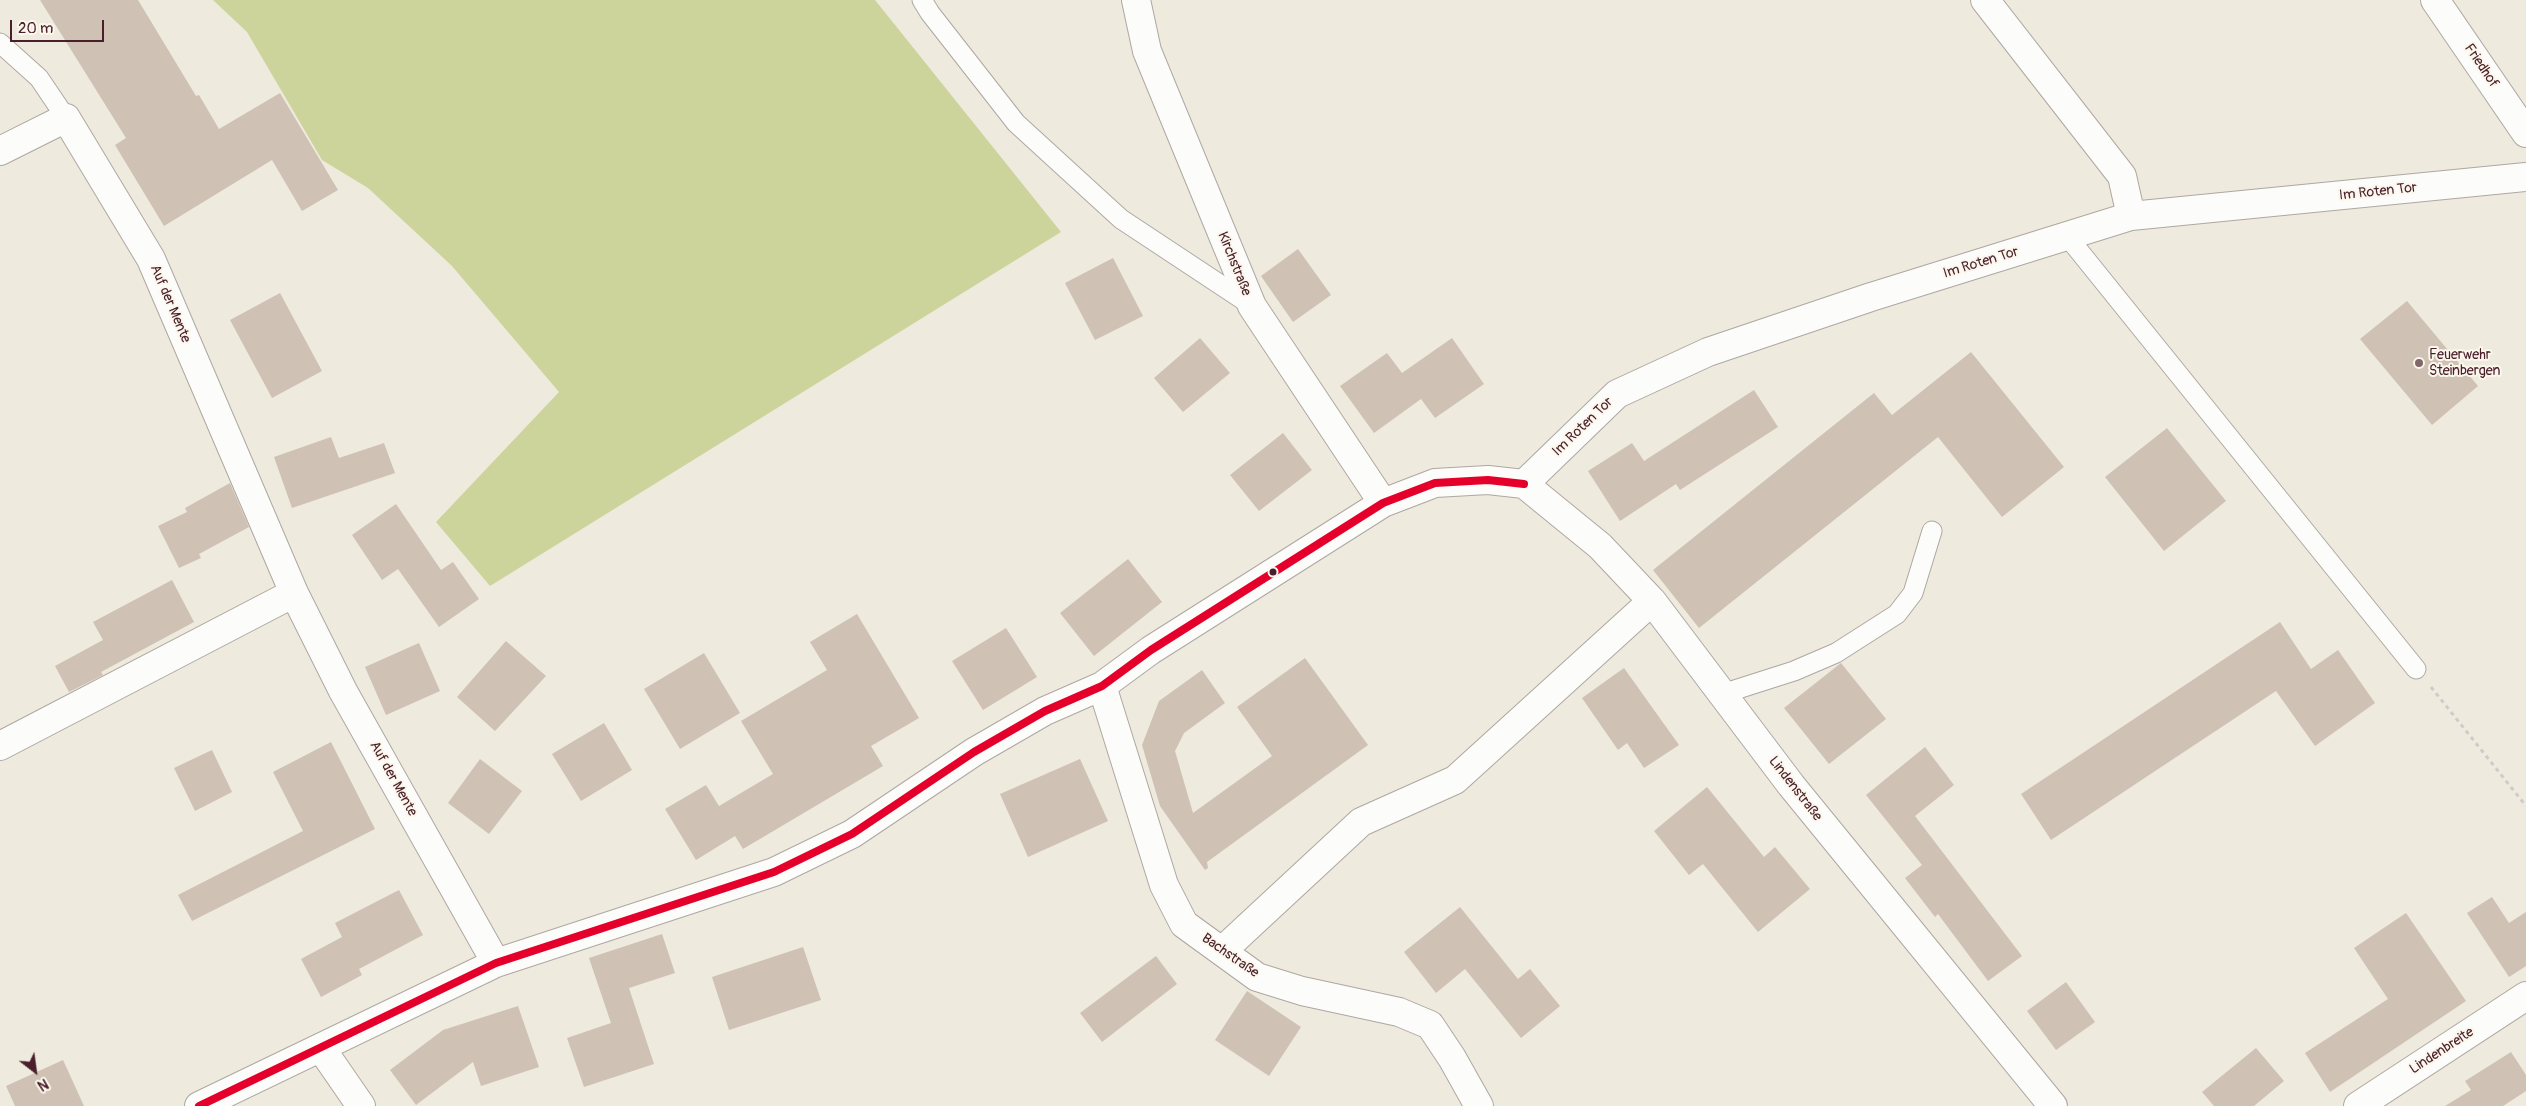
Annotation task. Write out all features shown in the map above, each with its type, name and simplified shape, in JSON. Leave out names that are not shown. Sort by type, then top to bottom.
[{"type":"street","name":"Kirchstraße","points":[[1136,0],[1147,50],[1252,306],[1383,503]]},
{"type":"street","points":[[1985,0],[2122,176],[2131,216]]},
{"type":"street","name":"Friedhof","points":[[2435,0],[2526,133]]},
{"type":"street","points":[[0,151],[66,118]]},
{"type":"street","name":"Auf der Mente","points":[[66,118],[151,259],[294,593],[343,690],[496,963]]},
{"type":"street","name":"Im Roten Tor","points":[[1524,484],[1617,394],[1708,352],[1871,296],[2131,216],[2526,177]]},
{"type":"street","points":[[199,1106],[496,963],[774,872],[852,834],[974,752],[1046,711],[1102,686],[1151,650],[1383,503],[1435,483],[1488,480],[1524,484]]},
{"type":"street","name":"Lindenstraße","points":[[1524,484],[1600,546],[1652,601],[1791,785],[2053,1106]]},
{"type":"street","points":[[0,746],[294,593]]},
{"type":"street","points":[[1222,951],[1361,822],[1455,780],[1652,601]]},
{"type":"street","name":"Bachstraße","points":[[1102,686],[1164,885],[1184,924],[1257,977],[1302,991],[1399,1012],[1430,1025],[1452,1058],[1479,1106]]},
{"type":"street","name":"Lindenbreite","points":[[2358,1106],[2526,996]]},
{"type":"street","points":[[321,1048],[361,1106]]},
{"type":"lane","points":[[922,0],[930,13],[1016,123],[1121,220],[1252,306]]},
{"type":"lane","name":"Auf der Mente","points":[[0,43],[39,78],[66,118]]},
{"type":"lane","points":[[2067,236],[2416,669]]},
{"type":"lane","points":[[1722,694],[1794,671],[1836,653],[1898,614],[1913,593],[1932,531]]},
{"type":"path","points":[[2416,669],[2526,806]]},
{"type":"green space","points":[[213,0],[875,0],[1061,232],[490,586],[436,522],[559,392],[452,266],[368,188],[322,160],[247,32]]},
{"type":"building","points":[[40,0],[138,0],[196,96],[199,95],[219,129],[280,93],[338,190],[302,211],[272,160],[164,226],[115,145],[126,138]]},
{"type":"building","points":[[1298,249],[1331,295],[1293,322],[1261,276]]},
{"type":"building","points":[[1113,258],[1143,316],[1095,340],[1065,283]]},
{"type":"building","points":[[280,293],[322,371],[272,398],[230,320]]},
{"type":"building","name":"Feuerwehr Steinbergen","points":[[2407,301],[2478,386],[2432,425],[2360,339]]},
{"type":"building","points":[[1200,338],[1230,373],[1183,412],[1154,378]]},
{"type":"building","points":[[1452,338],[1484,384],[1435,418],[1421,399],[1374,433],[1340,386],[1387,353],[1402,373]]},
{"type":"building","points":[[1971,352],[2064,467],[2002,517],[1938,437],[1699,628],[1653,570],[1874,393],[1892,415]]},
{"type":"building","points":[[1754,390],[1778,427],[1680,490],[1676,484],[1620,521],[1588,471],[1632,443],[1644,461]]},
{"type":"building","points":[[2167,428],[2226,501],[2164,551],[2105,477]]},
{"type":"building","points":[[1283,433],[1312,470],[1259,511],[1230,475]]},
{"type":"building","points":[[331,437],[339,458],[384,443],[395,473],[292,508],[274,457]]},
{"type":"building","points":[[230,483],[249,527],[199,554],[201,558],[179,568],[158,526],[187,512],[185,508]]},
{"type":"building","points":[[396,504],[441,570],[453,562],[479,599],[439,627],[398,569],[382,580],[352,535]]},
{"type":"building","points":[[1128,559],[1162,602],[1094,656],[1060,613]]},
{"type":"building","points":[[172,580],[194,622],[101,672],[103,675],[69,692],[55,666],[103,640],[93,622]]},
{"type":"building","points":[[857,614],[919,718],[871,746],[883,766],[743,849],[735,836],[696,860],[665,809],[706,785],[719,806],[773,774],[741,721],[827,670],[810,642]]},
{"type":"building","points":[[2280,622],[2311,669],[2338,650],[2375,703],[2315,746],[2276,691],[2051,840],[2021,794]]},
{"type":"building","points":[[1006,628],[1037,677],[983,710],[952,661]]},
{"type":"building","points":[[506,641],[546,676],[495,731],[457,697]]},
{"type":"building","points":[[419,643],[440,691],[386,715],[365,667]]},
{"type":"building","points":[[704,653],[740,713],[680,749],[644,689]]},
{"type":"building","points":[[1305,658],[1368,745],[1207,862],[1208,868],[1205,870],[1160,806],[1142,745],[1159,701],[1202,670],[1225,703],[1184,733],[1175,751],[1193,813],[1272,756],[1237,707]]},
{"type":"building","points":[[1841,663],[1886,719],[1829,764],[1784,708]]},
{"type":"building","points":[[1624,668],[1679,745],[1644,768],[1627,743],[1618,750],[1582,698]]},
{"type":"building","points":[[604,723],[632,770],[581,801],[552,754]]},
{"type":"building","points":[[331,742],[375,829],[192,921],[178,895],[303,831],[273,772]]},
{"type":"building","points":[[1925,747],[1954,785],[1915,816],[2022,956],[1988,981],[1938,914],[1935,917],[1905,878],[1922,865],[1866,795]]},
{"type":"building","points":[[212,750],[232,792],[195,811],[174,768]]},
{"type":"building","points":[[480,759],[522,791],[489,834],[448,803]]},
{"type":"building","points":[[1080,759],[1108,821],[1028,857],[1000,794]]},
{"type":"building","points":[[1707,787],[1764,857],[1775,847],[1810,889],[1758,932],[1703,864],[1689,875],[1654,831]]},
{"type":"building","points":[[399,890],[423,935],[359,969],[362,975],[321,997],[301,959],[342,937],[335,923]]},
{"type":"building","points":[[2492,897],[2509,923],[2526,912],[2526,966],[2509,977],[2467,913]]},
{"type":"building","points":[[1460,907],[1518,979],[1530,969],[1560,1006],[1521,1038],[1465,969],[1436,993],[1404,952]]},
{"type":"building","points":[[2406,913],[2466,1001],[2330,1092],[2305,1053],[2388,999],[2354,948]]},
{"type":"building","points":[[662,934],[675,973],[629,988],[654,1064],[584,1087],[567,1038],[611,1023],[589,958]]},
{"type":"building","points":[[803,947],[821,1000],[729,1030],[712,977]]},
{"type":"building","points":[[1156,956],[1177,984],[1102,1042],[1080,1013]]},
{"type":"building","points":[[2066,982],[2095,1022],[2056,1050],[2027,1011]]},
{"type":"building","points":[[1247,991],[1301,1027],[1269,1076],[1215,1040]]},
{"type":"building","points":[[518,1006],[539,1067],[481,1086],[473,1062],[416,1105],[390,1070],[443,1030]]},
{"type":"building","points":[[2256,1048],[2284,1081],[2254,1106],[2214,1106],[2202,1092]]},
{"type":"building","points":[[2511,1052],[2526,1075],[2526,1091],[2503,1106],[2445,1106],[2471,1090],[2465,1081]]},
{"type":"building","points":[[63,1060],[84,1106],[15,1106],[6,1086]]},
{"type":"transit line","points":[[199,1106],[496,963],[774,872],[852,834],[974,752],[1045,711],[1102,686],[1151,650],[1383,503],[1435,483],[1488,480],[1524,484]]},
{"type":"place","name":"Feuerwehr Steinbergen","points":[[2419,363]]}]
